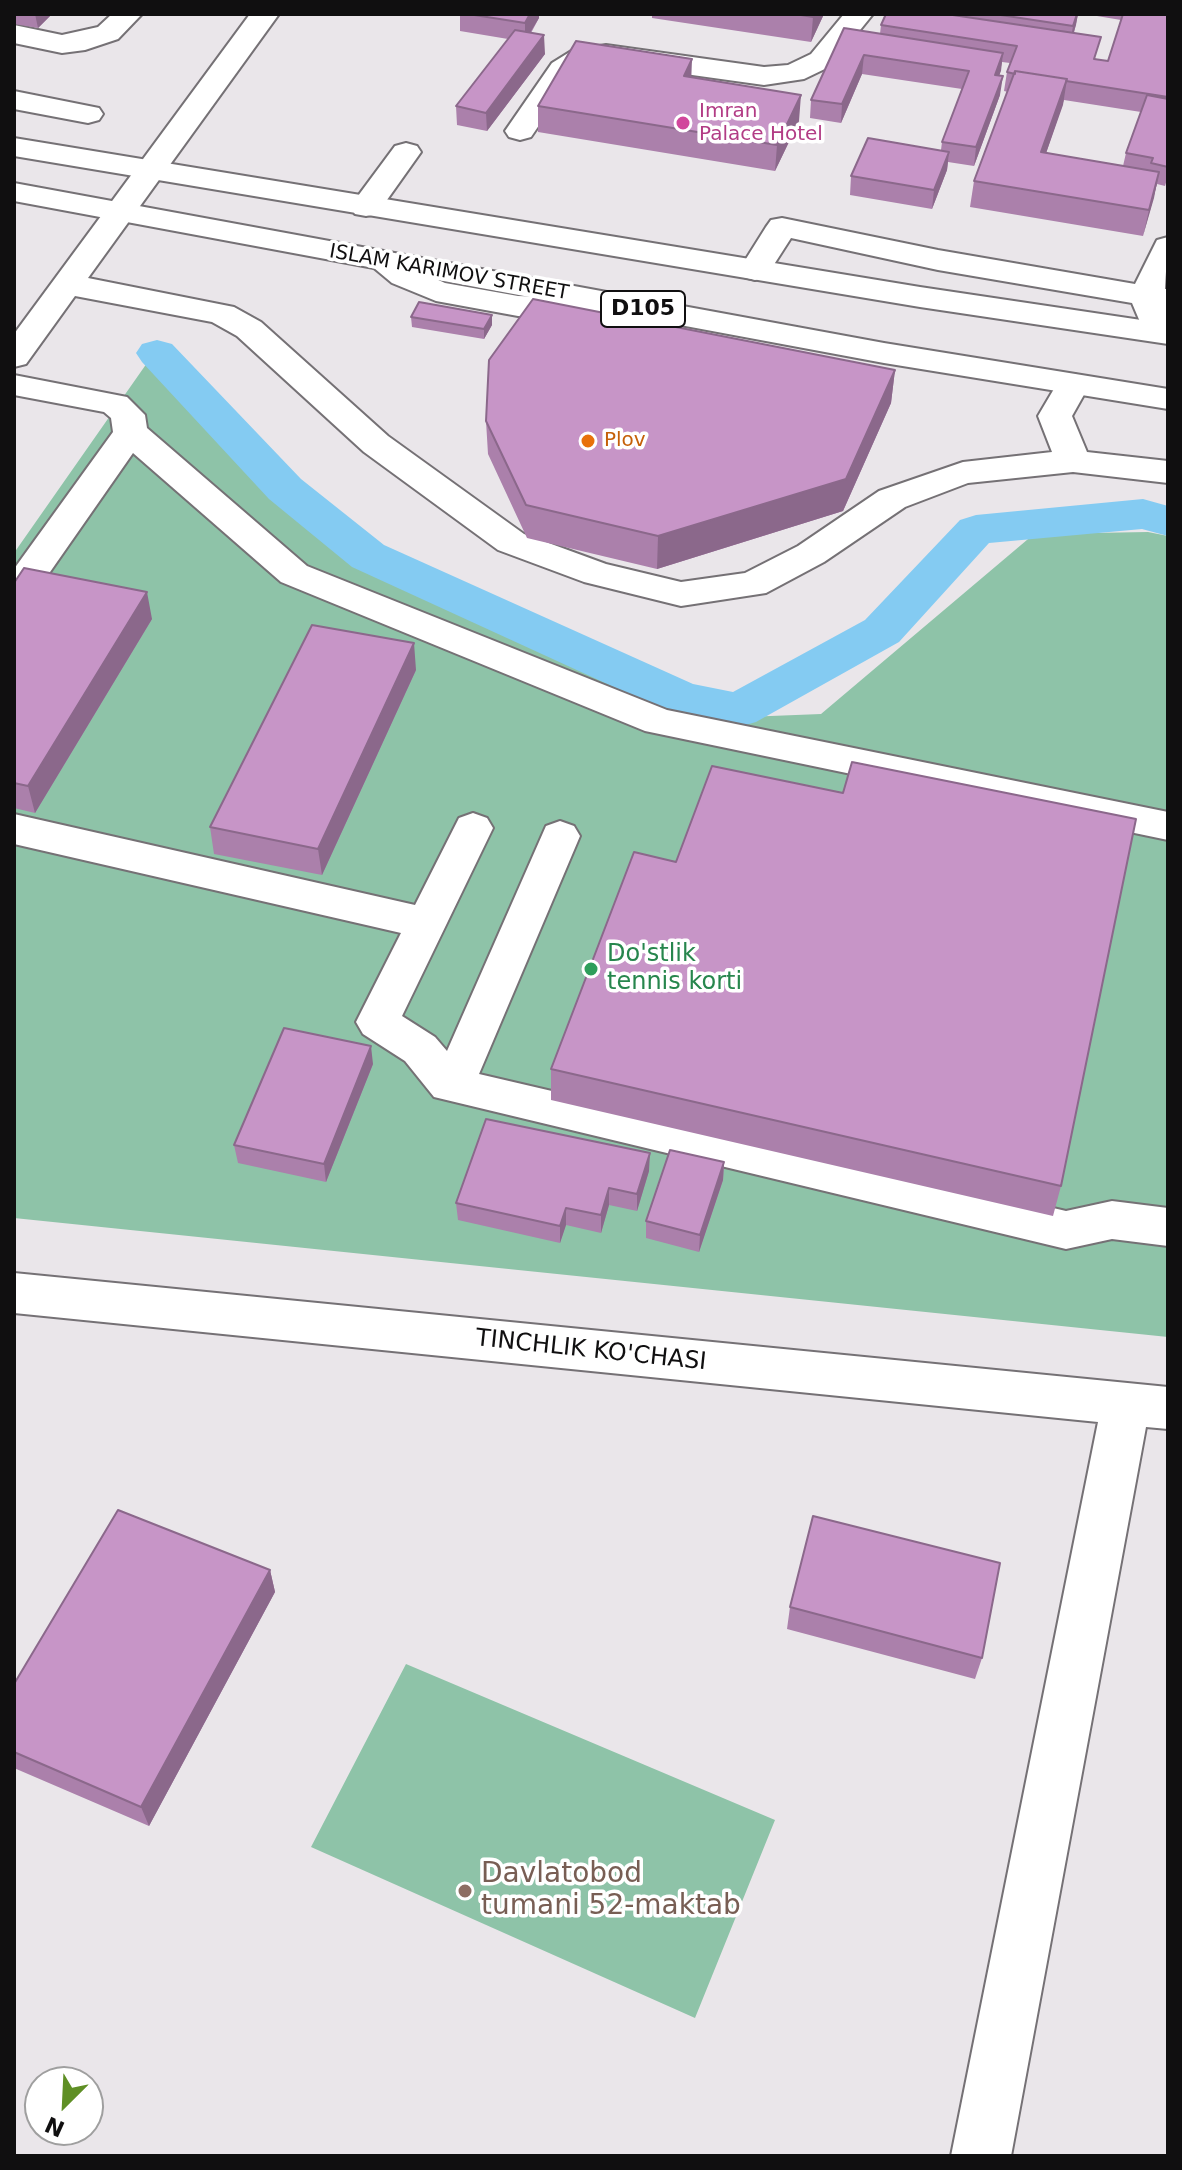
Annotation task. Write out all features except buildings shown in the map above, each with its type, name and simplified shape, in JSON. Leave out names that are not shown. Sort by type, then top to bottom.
[{"type":"main road","points":[[14,34],[62,44],[85,41],[108,33],[128,14]]},
{"type":"main road","points":[[14,357],[24,327],[66,284],[265,14]]},
{"type":"main road","points":[[520,131],[562,69],[583,56],[606,54],[764,76],[794,73],[821,60],[859,14]]},
{"type":"main road","points":[[14,100],[88,114]]},
{"type":"main road","name":"D105","points":[[14,147],[755,270],[1163,333]]},
{"type":"main road","points":[[366,207],[406,152]]},
{"type":"main road","name":"ISLAM KARIMOV STREET","points":[[14,192],[884,353],[1168,399]]},
{"type":"main road","points":[[755,270],[782,227],[938,260],[1157,298]]},
{"type":"main road","points":[[1163,333],[1157,298],[1168,247]]},
{"type":"main road","points":[[66,284],[222,314],[249,329],[376,444],[511,542],[597,574],[681,594],[753,584],[811,554],[892,499],[963,473],[1073,461],[1168,472]]},
{"type":"main road","points":[[1073,384],[1055,416],[1073,461]]},
{"type":"main road","points":[[14,385],[115,404],[128,415],[130,432],[14,596]]},
{"type":"main road","points":[[130,432],[294,574],[659,722],[1168,826]]},
{"type":"main road","points":[[473,828],[378,1022],[420,1049],[450,1085],[1066,1230],[1112,1220],[1168,1227]]},
{"type":"main road","points":[[14,829],[427,923]]},
{"type":"main road","points":[[450,1085],[466,1059],[560,836]]},
{"type":"main road","name":"TINCHLIK KO'CHASI","points":[[14,1293],[1147,1406]]},
{"type":"main road","points":[[981,2156],[1147,1406]]},
{"type":"green space","name":"Do'stlik tennis korti","points":[[147,363],[355,567],[695,719],[821,714],[1034,534],[1148,532],[1168,536],[1168,1337],[14,1218],[14,553]]},
{"type":"green space","points":[[406,1664],[775,1820],[695,2018],[311,1847]]},
{"type":"waterway","points":[[157,353],[285,489],[368,556],[681,698],[739,710],[882,631],[976,530],[1143,514],[1168,521]]},
{"type":"place","name":"Imran Palace Hotel","points":[[683,123]]},
{"type":"place","name":"Plov","points":[[588,441]]},
{"type":"place","name":"Do'stlik tennis korti","points":[[591,969]]},
{"type":"place","name":"Davlatobod tumani 52-maktab","points":[[465,1891]]}]
